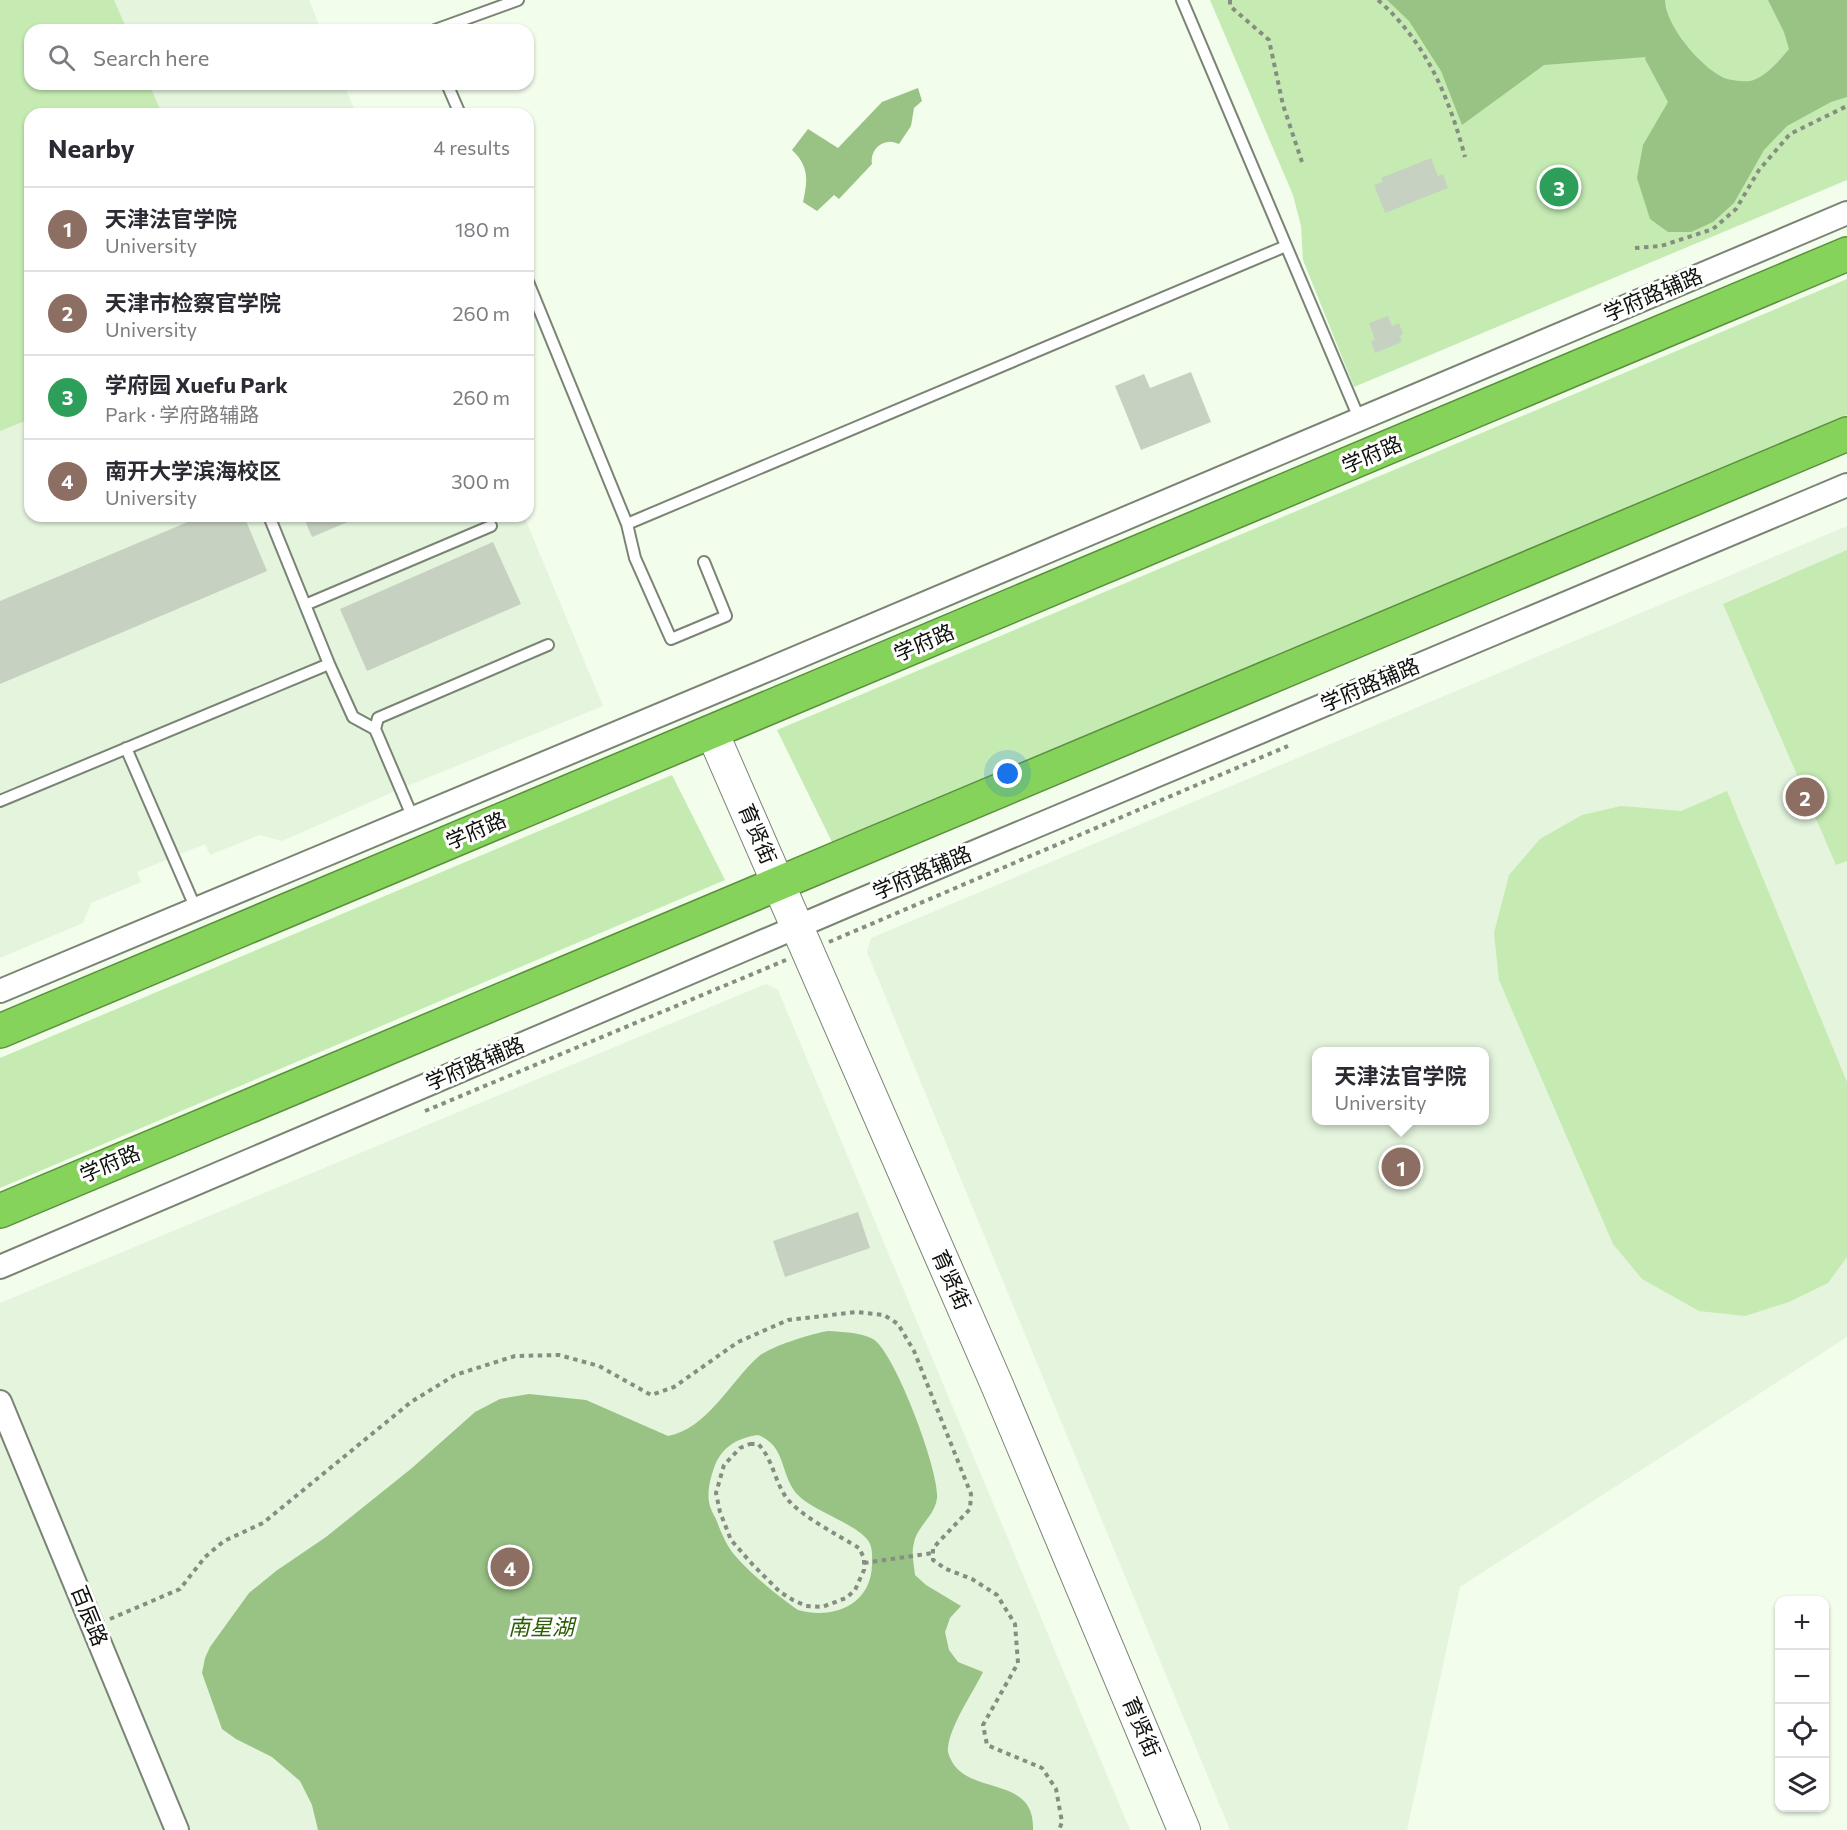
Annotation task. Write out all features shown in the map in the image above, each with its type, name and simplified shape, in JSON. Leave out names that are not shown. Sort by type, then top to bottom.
[{"type":"highway","name":"学府路","points":[[0,1031],[1847,254]]},
{"type":"highway","name":"学府路","points":[[0,1211],[1847,434]]},
{"type":"street","name":"学府路辅路","points":[[0,991],[772,668],[1847,213]]},
{"type":"street","name":"学府路辅路","points":[[0,1267],[802,939],[1847,485]]},
{"type":"street","name":"育贤街","points":[[712,732],[1001,1396],[1184,1830]]},
{"type":"street","name":"百辰路","points":[[0,1402],[177,1830]]},
{"type":"lane","points":[[452,24],[518,0]]},
{"type":"lane","points":[[1182,0],[1359,418]]},
{"type":"lane","points":[[450,90],[457,108]]},
{"type":"lane","points":[[627,524],[1286,246]]},
{"type":"lane","points":[[534,297],[627,524],[635,558],[671,639],[726,616],[705,562]]},
{"type":"lane","points":[[271,522],[353,717],[375,729],[413,818]]},
{"type":"lane","points":[[306,606],[491,526]]},
{"type":"lane","points":[[375,729],[378,718],[548,645]]},
{"type":"lane","points":[[0,801],[329,664]]},
{"type":"lane","points":[[126,748],[195,909]]},
{"type":"path","points":[[1230,0],[1230,6],[1269,40],[1283,105],[1302,162]]},
{"type":"path","points":[[1378,0],[1395,14],[1424,54],[1447,97],[1465,157]]},
{"type":"path","points":[[1635,248],[1661,246],[1713,229],[1736,209],[1759,170],[1790,134],[1847,106]]},
{"type":"path","points":[[420,1113],[802,939],[1288,746]]},
{"type":"path","points":[[93,1626],[180,1589],[205,1557],[224,1541],[263,1523],[411,1402],[455,1375],[515,1356],[559,1355],[599,1366],[651,1395],[674,1387],[738,1342],[788,1320],[857,1312],[884,1314],[898,1324],[914,1351],[971,1494],[970,1509],[933,1548],[933,1560],[946,1569],[972,1579],[997,1594],[1015,1624],[1018,1663],[983,1725],[987,1745],[1042,1768],[1056,1788],[1062,1822],[1059,1830]]},
{"type":"path","points":[[758,1444],[765,1450],[784,1496],[801,1512],[859,1548],[866,1563],[855,1590],[846,1598],[822,1606],[806,1606],[780,1592],[731,1540],[720,1512],[716,1493],[724,1465],[740,1448],[758,1444]]},
{"type":"path","points":[[866,1563],[933,1553]]},
{"type":"shaded area","points":[[0,0],[309,0],[319,24],[24,24],[24,90],[346,90],[354,108],[24,108],[24,522],[526,522],[603,706],[400,789],[282,841],[259,835],[210,855],[205,844],[137,872],[141,882],[91,903],[83,923],[0,958]]},
{"type":"shaded area","points":[[0,0],[114,0],[124,24],[24,24],[24,90],[152,90],[159,108],[24,108],[24,421],[0,431]]},
{"type":"shaded area","points":[[1210,0],[1847,0],[1847,180],[1354,387],[1303,260],[1301,226],[1293,195]]},
{"type":"shaded area","points":[[1847,279],[1847,415],[832,842],[777,730]]},
{"type":"shaded area","points":[[1847,526],[1847,1337],[1460,1587],[1407,1830],[1230,1830],[867,952],[871,938]]},
{"type":"shaded area","points":[[1847,550],[1847,861],[1836,865],[1723,604]]},
{"type":"shaded area","points":[[672,775],[725,880],[0,1188],[0,1058]]},
{"type":"shaded area","points":[[1727,791],[1847,1082],[1847,1257],[1828,1283],[1789,1302],[1745,1316],[1699,1311],[1642,1279],[1613,1244],[1499,980],[1494,933],[1509,875],[1540,839],[1582,815],[1621,806],[1681,811]]},
{"type":"shaded area","points":[[766,984],[778,990],[1130,1830],[0,1830],[0,1303]]},
{"type":"water","points":[[1387,0],[1665,0],[1677,32],[1704,64],[1724,78],[1747,81],[1755,80],[1766,73],[1789,49],[1784,32],[1768,0],[1847,0],[1847,97],[1831,102],[1787,126],[1764,150],[1734,203],[1713,222],[1691,232],[1668,232],[1650,219],[1637,178],[1643,145],[1668,102],[1646,57],[1544,65],[1462,125],[1441,71],[1409,21]]},
{"type":"water","points":[[918,88],[922,101],[914,108],[911,126],[899,144],[889,142],[878,147],[872,156],[872,164],[839,199],[834,195],[817,211],[803,202],[806,174],[802,162],[792,150],[808,129],[838,148],[882,102]]},
{"type":"water","name":"南星湖","points":[[828,1331],[851,1333],[873,1339],[893,1366],[904,1388],[924,1440],[936,1485],[937,1498],[933,1510],[914,1543],[915,1575],[926,1585],[961,1606],[950,1618],[945,1632],[949,1650],[958,1662],[983,1672],[953,1729],[948,1748],[949,1754],[954,1765],[964,1774],[1015,1794],[1025,1802],[1031,1813],[1033,1830],[318,1830],[312,1805],[300,1781],[272,1757],[236,1739],[222,1729],[202,1673],[210,1647],[249,1593],[276,1571],[326,1537],[412,1468],[475,1412],[500,1399],[529,1394],[586,1400],[668,1436],[682,1432],[706,1415],[758,1357],[792,1341]],"holes":[[[758,1435],[768,1440],[779,1454],[789,1481],[800,1497],[847,1524],[869,1542],[872,1565],[870,1579],[865,1590],[848,1606],[837,1611],[811,1613],[798,1610],[773,1591],[746,1568],[732,1552],[712,1511],[709,1502],[709,1488],[718,1458],[732,1444],[744,1438]]]},
{"type":"building","points":[[1431,158],[1438,176],[1443,174],[1448,188],[1385,213],[1374,185],[1383,182],[1381,178]]},
{"type":"building","points":[[1388,316],[1392,326],[1399,323],[1403,334],[1400,336],[1402,342],[1375,353],[1371,341],[1375,340],[1369,323]]},
{"type":"building","points":[[1191,372],[1211,422],[1141,450],[1115,386],[1144,374],[1150,388]]},
{"type":"building","points":[[188,522],[247,522],[267,571],[0,684],[0,601]]},
{"type":"building","points":[[306,522],[348,522],[312,537]]},
{"type":"building","points":[[493,542],[521,604],[367,671],[340,609]]},
{"type":"building","points":[[858,1212],[870,1248],[785,1277],[773,1241]]},
{"type":"place","name":"学府园 Xuefu Park","points":[[1559,187]]},
{"type":"place","name":"天津市检察官学院","points":[[1805,797]]},
{"type":"place","name":"天津法官学院","points":[[1401,1167]]},
{"type":"place","name":"南开大学滨海校区","points":[[510,1567]]}]
